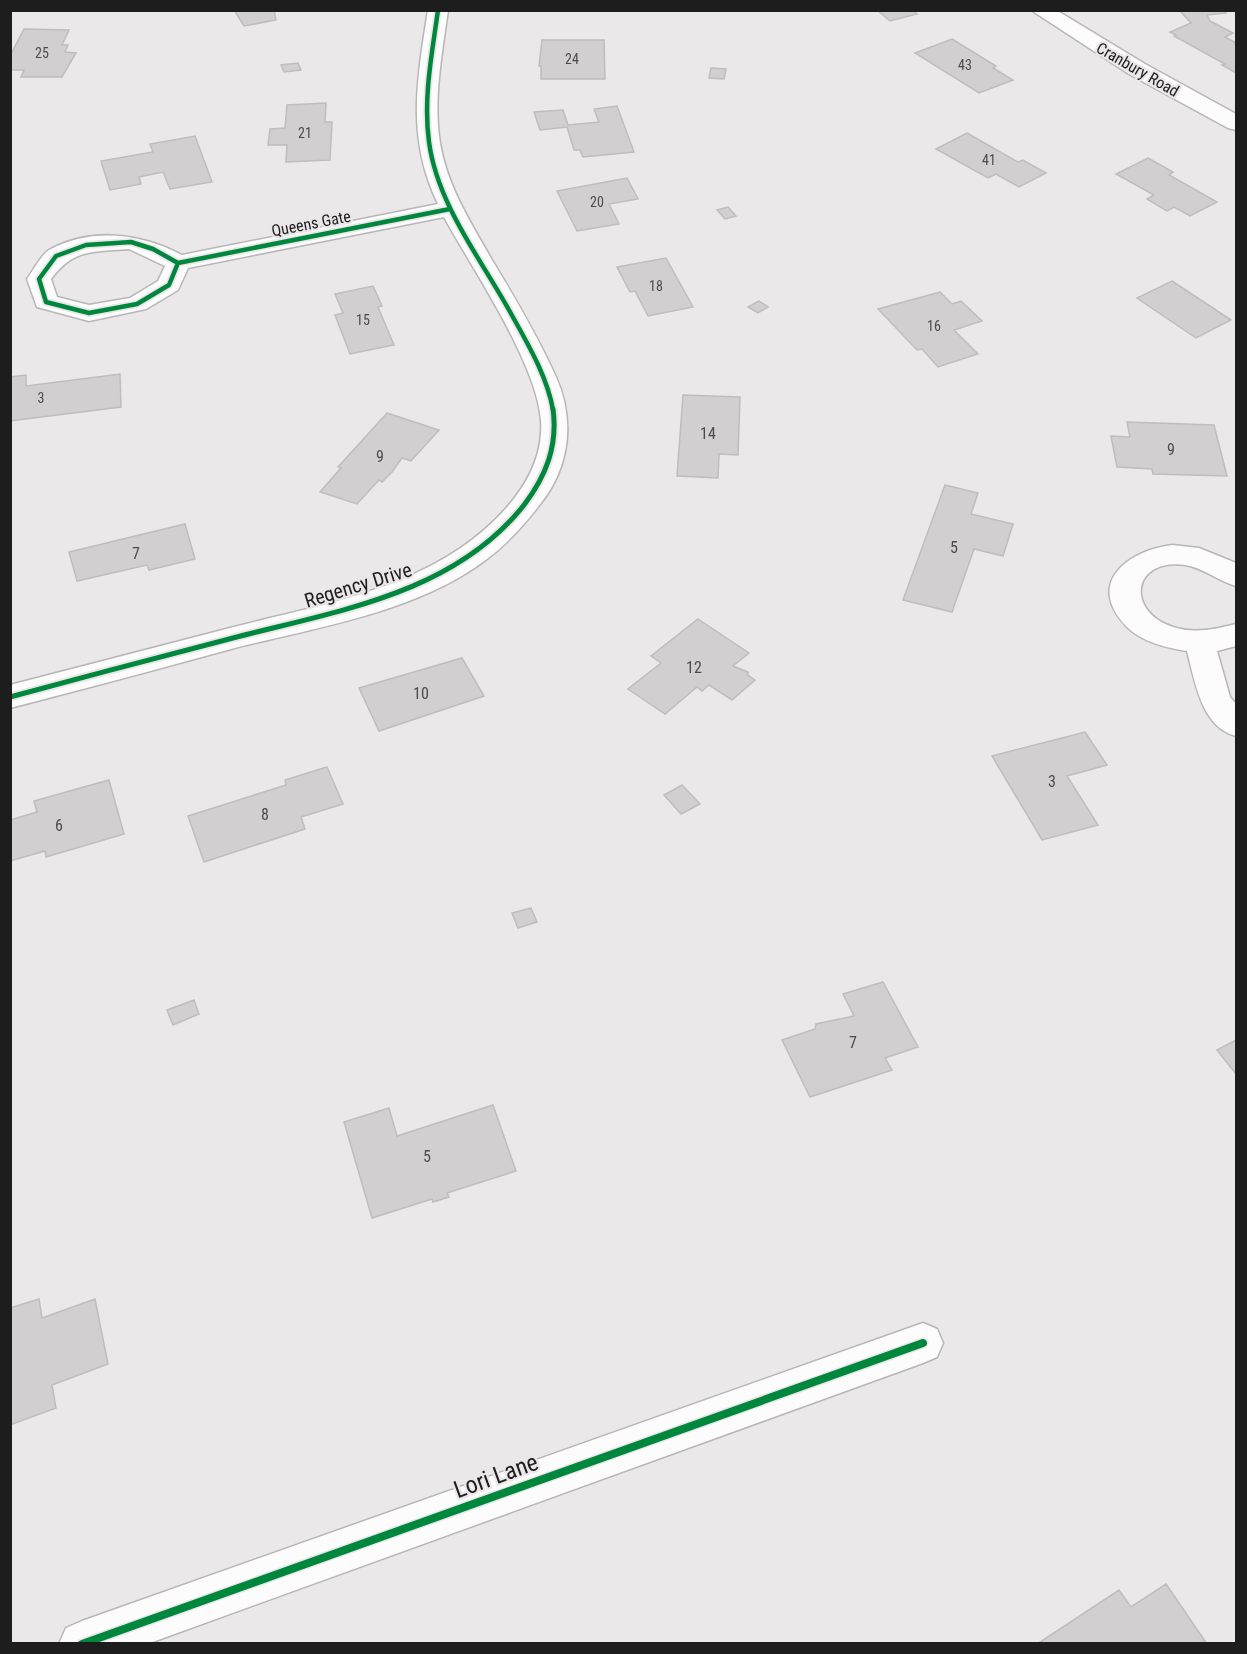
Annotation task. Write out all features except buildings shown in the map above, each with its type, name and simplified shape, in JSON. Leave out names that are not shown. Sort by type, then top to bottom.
[{"type":"street","name":"Regency Drive","points":[[10,697],[400,593],[464,563],[505,531],[530,500],[548,470],[555,447],[554,415],[544,379],[450,209],[434,165],[427,126],[438,10]]},
{"type":"street","name":"Cranbury Road","points":[[1041,10],[1137,69],[1236,123]]},
{"type":"street","name":"Queens Gate","points":[[178,263],[450,209]]},
{"type":"street","points":[[131,242],[153,249],[178,263],[169,285],[137,304],[89,314],[46,302],[39,279],[56,256],[86,245],[131,242]]},
{"type":"street","points":[[1236,576],[1222,566],[1202,558],[1179,555],[1158,556],[1141,563],[1129,574],[1125,588],[1128,603],[1138,619],[1155,632],[1176,640],[1200,644],[1222,642],[1236,635]]},
{"type":"street","points":[[1200,644],[1216,700],[1236,723]]},
{"type":"street","name":"Lori Lane","points":[[82,1644],[923,1343]]},
{"type":"cycle path","points":[[10,697],[359,606],[400,592],[440,575],[476,553],[508,525],[535,491],[548,463],[554,436],[553,407],[549,392],[521,333],[445,196],[429,144],[427,96],[438,10]]},
{"type":"cycle path","points":[[178,263],[169,285],[137,304],[89,313],[46,302],[39,279],[56,256],[86,245],[131,242],[153,249],[178,263],[450,209]]},
{"type":"cycle path","points":[[82,1644],[923,1343]]}]
